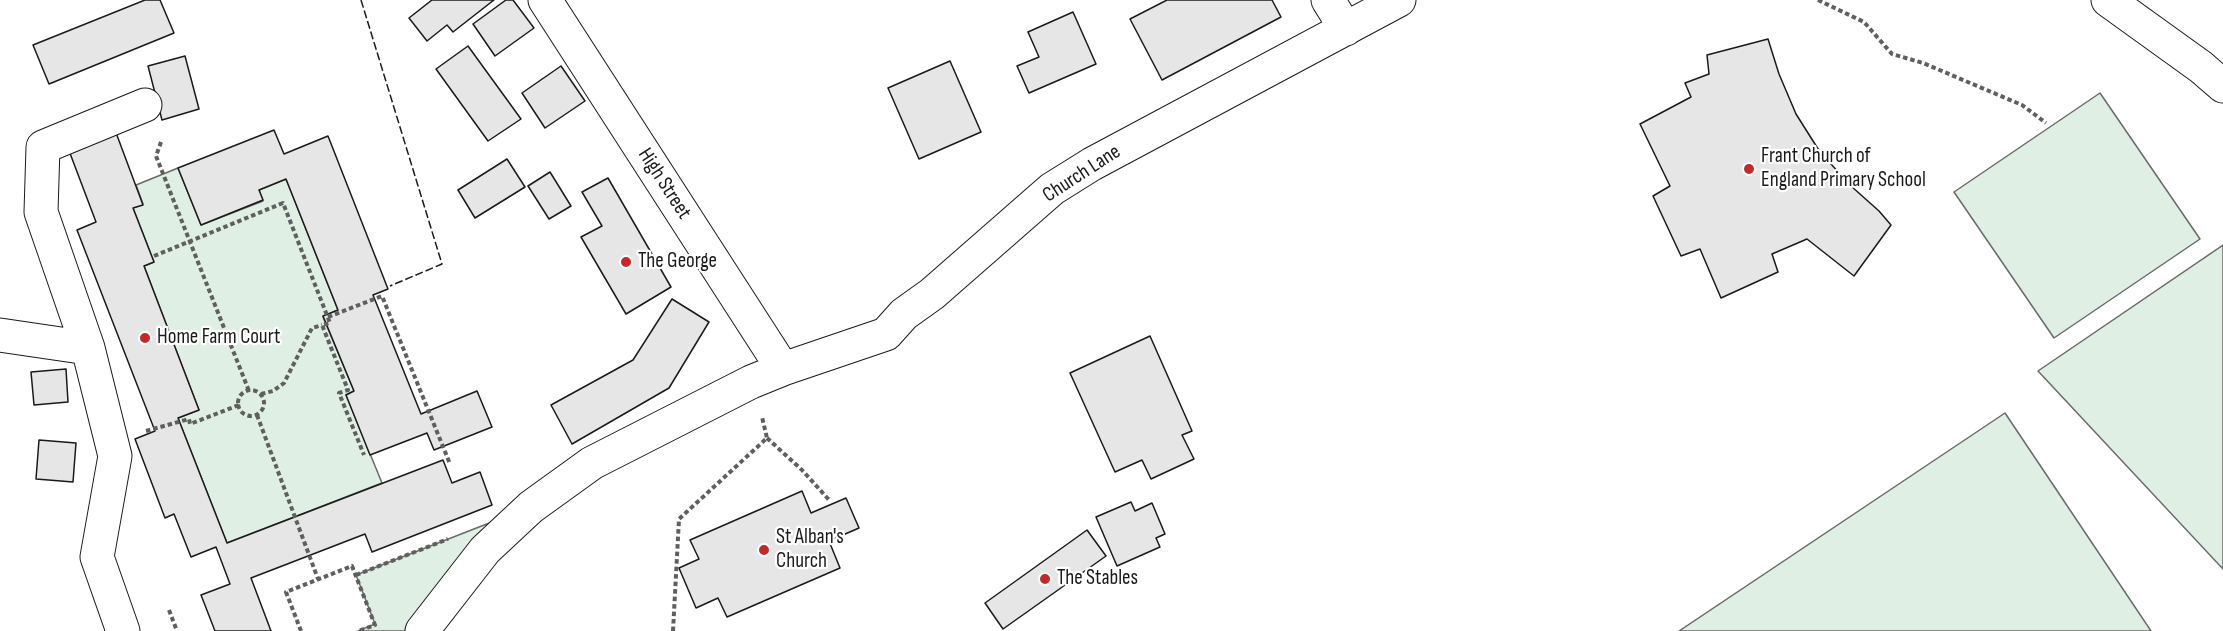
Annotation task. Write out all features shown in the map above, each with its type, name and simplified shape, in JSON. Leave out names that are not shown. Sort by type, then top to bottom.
[{"type":"street","name":"High Street","points":[[545,0],[783,369]]},
{"type":"street","points":[[1328,0],[1346,29]]},
{"type":"street","name":"Church Lane","points":[[422,631],[485,550],[531,507],[592,462],[751,382],[886,334],[904,314],[932,294],[1052,189],[1092,164],[1399,0]]},
{"type":"street","points":[[2108,0],[2201,67],[2223,86]]},
{"type":"street","points":[[123,631],[97,557],[115,456],[88,348],[41,212],[43,147],[145,105]]},
{"type":"street","points":[[0,335],[88,348]]},
{"type":"path","points":[[1818,0],[1864,22],[1892,54],[1923,63],[2022,105],[2046,123]]},
{"type":"path","points":[[161,142],[156,156],[249,391]]},
{"type":"path","points":[[154,256],[283,203],[330,323],[312,328],[284,383],[273,391],[261,394],[249,391]]},
{"type":"path","points":[[328,317],[382,296],[450,464]]},
{"type":"path","points":[[322,325],[348,390],[339,393],[364,455]]},
{"type":"path","points":[[751,382],[767,438],[802,470],[830,501]]},
{"type":"path","points":[[249,391],[239,399],[238,405],[247,416],[256,415],[262,410],[264,405],[261,394]]},
{"type":"path","points":[[111,440],[189,419],[190,424],[238,405]]},
{"type":"path","points":[[256,415],[318,579]]},
{"type":"path","points":[[673,631],[679,519],[767,438]]},
{"type":"path","points":[[356,575],[454,537]]},
{"type":"path","points":[[301,631],[286,592],[352,566],[375,625],[358,631]]},
{"type":"path","points":[[169,610],[177,631]]},
{"type":"green space","points":[[2100,93],[2200,239],[2054,338],[1954,192]]},
{"type":"green space","points":[[178,168],[201,225],[263,201],[259,190],[286,179],[338,310],[323,317],[354,391],[346,395],[382,483],[227,543],[178,418],[199,410],[144,266],[154,262],[133,208],[143,204],[136,185]]},
{"type":"green space","points":[[2223,245],[2223,569],[2038,371]]},
{"type":"green space","points":[[2005,413],[2151,631],[1679,631]]},
{"type":"green space","points":[[497,520],[428,608],[406,631],[358,631],[375,624],[356,575]]},
{"type":"building","points":[[145,0],[160,0],[174,33],[49,84],[33,45]]},
{"type":"building","points":[[432,0],[494,0],[453,32],[447,25],[427,41],[409,18]]},
{"type":"building","points":[[506,0],[513,0],[534,28],[495,56],[473,24]]},
{"type":"building","points":[[1167,0],[1272,0],[1281,17],[1162,80],[1130,19]]},
{"type":"building","points":[[1073,12],[1096,64],[1029,93],[1017,66],[1039,57],[1028,32]]},
{"type":"building","name":"Frant Church of England Primary School","points":[[1768,39],[1779,74],[1796,114],[1820,152],[1891,225],[1854,276],[1807,239],[1772,254],[1778,272],[1721,298],[1700,249],[1681,256],[1653,196],[1670,186],[1640,124],[1691,97],[1685,83],[1709,74],[1707,55]]},
{"type":"building","points":[[468,46],[521,119],[488,141],[436,69]]},
{"type":"building","points":[[185,56],[199,109],[162,120],[148,66]]},
{"type":"building","points":[[950,61],[981,132],[919,159],[888,88]]},
{"type":"building","points":[[561,66],[585,101],[545,128],[522,93]]},
{"type":"building","name":"Home Farm Court","points":[[115,130],[143,205],[133,208],[154,262],[144,266],[199,410],[178,418],[227,543],[443,460],[452,483],[480,472],[492,505],[372,552],[365,534],[251,578],[271,631],[215,631],[201,595],[230,584],[216,547],[191,557],[174,514],[165,518],[135,439],[155,431],[77,230],[96,222],[68,148]]},
{"type":"building","points":[[274,130],[284,154],[328,136],[388,289],[373,295],[421,414],[477,391],[492,427],[434,450],[427,433],[370,455],[346,395],[354,391],[323,316],[338,310],[286,179],[259,190],[263,200],[201,225],[178,168]]},
{"type":"building","points":[[507,159],[525,187],[475,218],[458,190]]},
{"type":"building","points":[[550,172],[571,206],[549,219],[528,186]]},
{"type":"building","name":"The George","points":[[608,178],[671,287],[626,314],[581,237],[602,226],[582,192]]},
{"type":"building","points":[[672,299],[709,322],[669,388],[572,444],[551,405],[633,360]]},
{"type":"building","points":[[1150,336],[1192,431],[1182,435],[1194,459],[1151,479],[1142,460],[1115,472],[1070,373]]},
{"type":"building","points":[[66,369],[68,402],[34,405],[31,372]]},
{"type":"building","points":[[39,440],[76,443],[73,482],[36,479]]},
{"type":"building","name":"St Alban's Church","points":[[802,491],[811,513],[846,498],[859,528],[829,541],[840,568],[727,617],[718,598],[696,608],[679,568],[699,559],[690,540]]},
{"type":"building","points":[[1131,502],[1135,511],[1152,503],[1165,534],[1156,538],[1160,547],[1117,566],[1096,517]]},
{"type":"building","name":"The Stables","points":[[1087,530],[1106,556],[1003,629],[985,603]]},
{"type":"fence","points":[[361,0],[442,264],[390,286]]},
{"type":"place","name":"Frant Church of England Primary School","points":[[1749,169]]},
{"type":"place","name":"The George","points":[[626,262]]},
{"type":"place","name":"Home Farm Court","points":[[145,338]]},
{"type":"place","name":"St Alban's Church","points":[[764,550]]},
{"type":"place","name":"The Stables","points":[[1045,579]]}]
